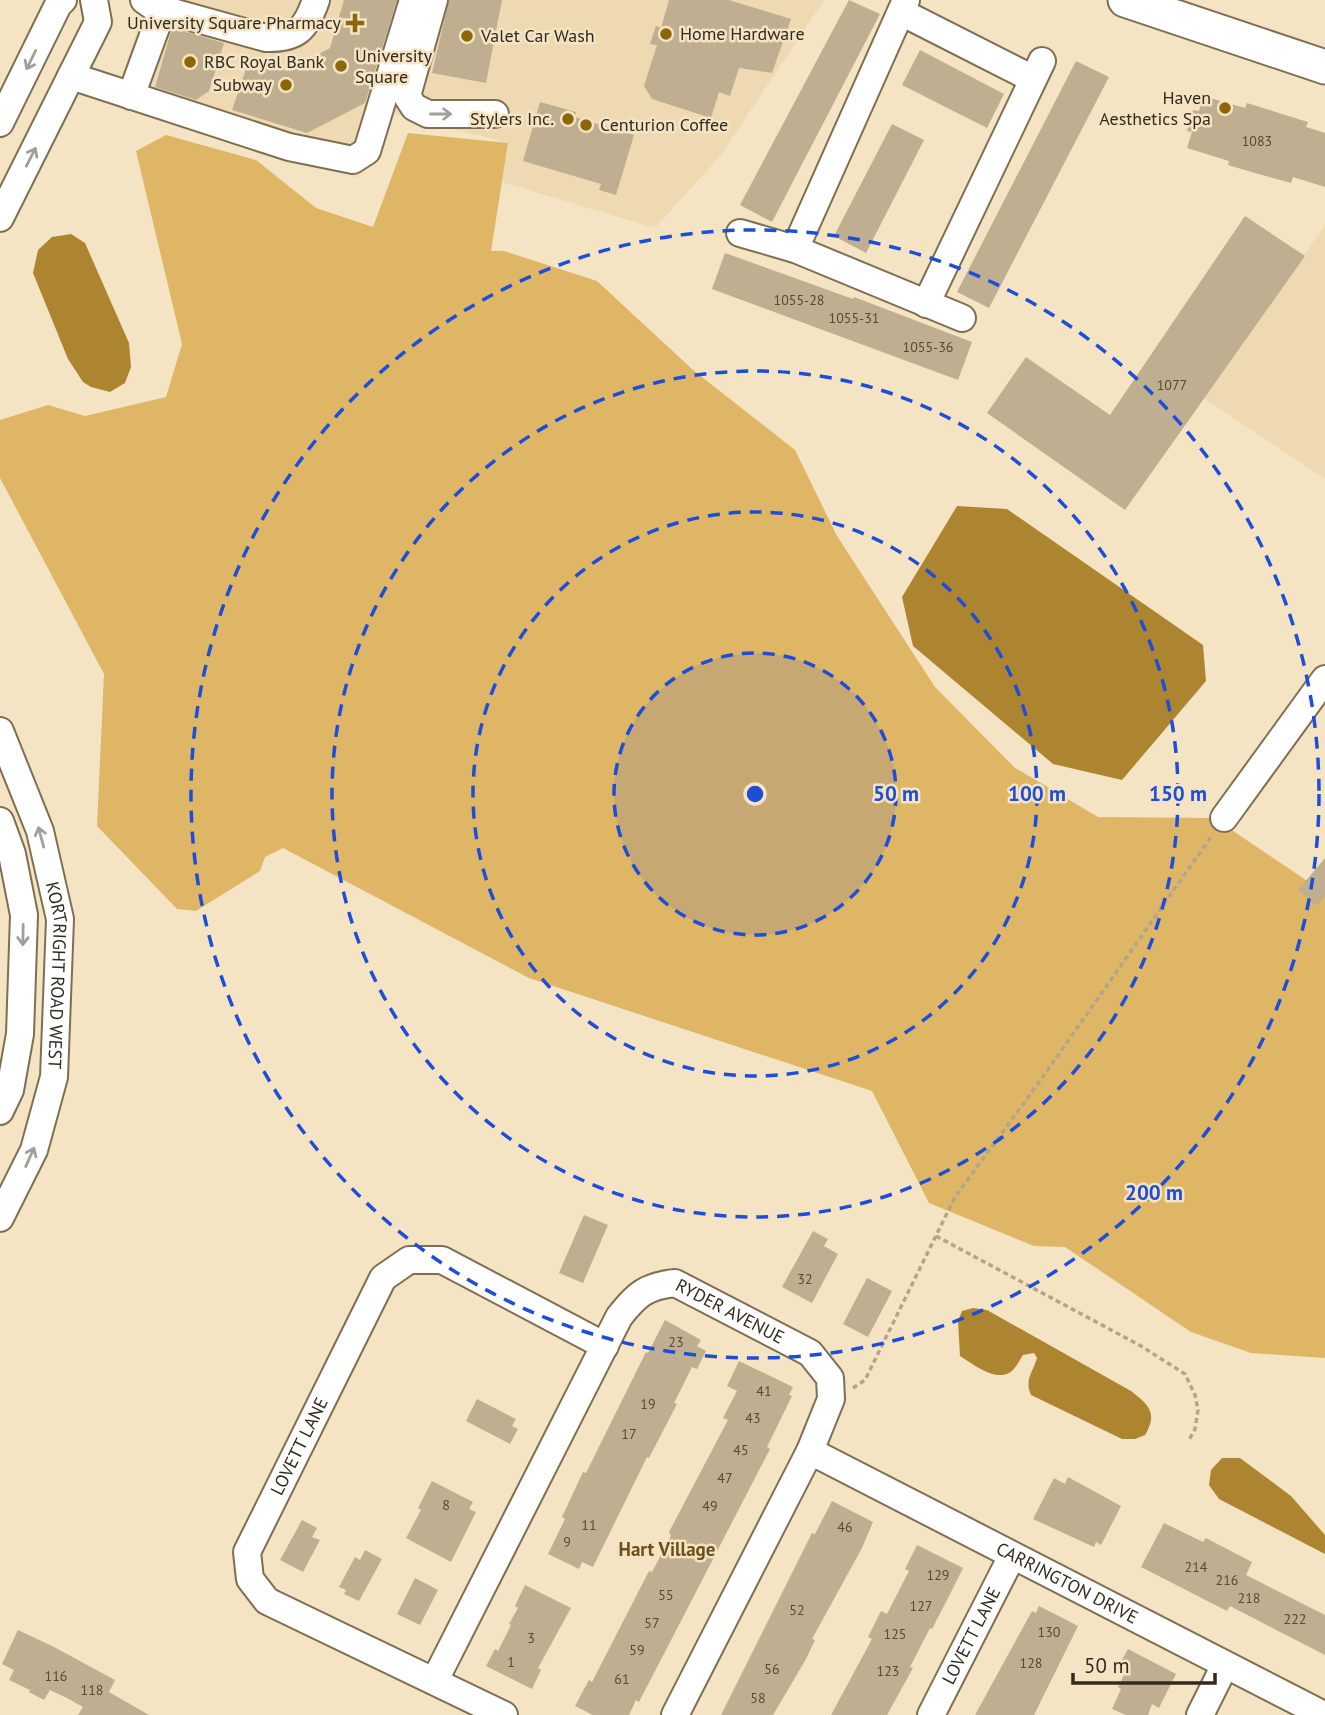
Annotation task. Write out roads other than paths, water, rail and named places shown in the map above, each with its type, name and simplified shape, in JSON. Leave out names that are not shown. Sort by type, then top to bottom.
[{"type":"main road","points":[[1125,0],[1325,66]]},
{"type":"street","points":[[0,123],[58,5],[63,0]]},
{"type":"street","points":[[0,218],[98,22],[94,0]]},
{"type":"street","points":[[131,96],[157,3],[266,38],[284,38],[301,30],[316,0]]},
{"type":"street","points":[[71,76],[289,147],[353,160],[367,151],[413,0]]},
{"type":"street","points":[[434,0],[407,96],[414,107],[428,114],[495,114]]},
{"type":"street","points":[[795,249],[904,6],[1038,70],[926,304]]},
{"type":"street","points":[[740,233],[795,249],[962,318]]},
{"type":"street","points":[[1224,818],[1325,679]]},
{"type":"street","name":"KORTRIGHT ROAD WEST","points":[[0,731],[40,831],[60,919],[54,1077],[34,1150],[0,1218]]},
{"type":"street","name":"KORTRIGHT ROAD WEST","points":[[0,821],[12,854],[24,915],[20,1034],[10,1090],[0,1111]]},
{"type":"street","name":"LOVETT LANE","points":[[504,1715],[267,1601],[250,1579],[247,1552],[383,1278],[409,1260],[442,1260],[605,1346]]},
{"type":"street","name":"RYDER AVENUE","points":[[435,1680],[619,1317],[636,1296],[657,1284],[675,1283],[810,1353],[830,1378],[831,1399],[810,1451]]},
{"type":"street","points":[[675,1715],[810,1451]]},
{"type":"street","name":"CARRINGTON DRIVE","points":[[810,1451],[1325,1715]]},
{"type":"street","name":"LOVETT LANE","points":[[931,1715],[1012,1556]]},
{"type":"street","points":[[1200,1715],[1225,1665]]},
{"type":"place","name":"University Square Pharmacy","points":[[355,23]]},
{"type":"place","name":"Home Hardware","points":[[666,34]]},
{"type":"place","name":"Valet Car Wash","points":[[467,36]]},
{"type":"place","name":"RBC Royal Bank","points":[[190,62]]},
{"type":"place","name":"University Square","points":[[341,66]]},
{"type":"place","name":"Subway","points":[[286,85]]},
{"type":"place","name":"Haven Aesthetics Spa","points":[[1225,108]]},
{"type":"place","name":"Stylers Inc.","points":[[568,119]]},
{"type":"place","name":"Centurion Coffee","points":[[586,125]]},
{"type":"district","name":"Hart Village","points":[[667,1549]]}]
